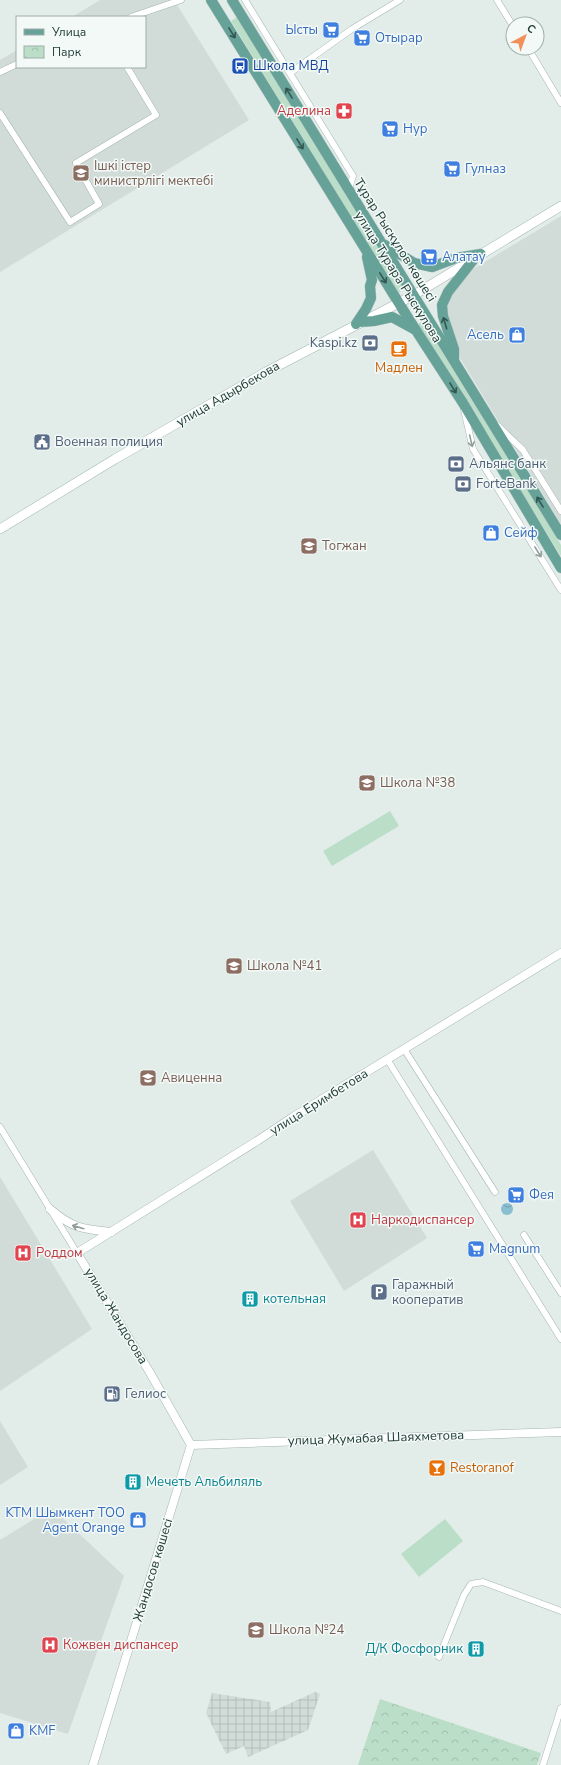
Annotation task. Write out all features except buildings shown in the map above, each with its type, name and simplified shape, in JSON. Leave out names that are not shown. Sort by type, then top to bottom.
[{"type":"main road","name":"улица Турара Рыскулова","points":[[211,0],[462,403],[561,568]]},
{"type":"main road","points":[[218,12],[232,1]]},
{"type":"main road","name":"Тұрар Рыскұлов көшесі","points":[[232,1],[561,535]]},
{"type":"main road","name":"улица Адырбекова","points":[[0,529],[115,459],[266,372],[414,295],[561,206]]},
{"type":"main road","points":[[383,244],[414,263],[432,267],[456,258],[478,257]]},
{"type":"main road","points":[[358,323],[371,298],[370,286],[372,280],[366,250]]},
{"type":"main road","points":[[454,361],[454,349],[443,316],[442,305],[448,292],[478,257]]},
{"type":"main road","points":[[358,323],[392,317],[417,331]]},
{"type":"street","points":[[134,16],[180,0]]},
{"type":"street","points":[[245,0],[353,176],[349,189]]},
{"type":"street","points":[[290,73],[352,29],[400,0]]},
{"type":"street","points":[[496,0],[506,16]]},
{"type":"street","points":[[533,56],[561,103]]},
{"type":"street","points":[[0,72],[16,64]]},
{"type":"street","points":[[0,113],[70,222],[99,204],[76,164],[156,115],[128,68]]},
{"type":"street","points":[[462,403],[473,449],[561,590]]},
{"type":"street","points":[[487,415],[523,450],[561,511]]},
{"type":"street","name":"улица Еримбетова","points":[[77,1253],[387,1059],[561,953]]},
{"type":"street","points":[[404,1049],[494,1192]]},
{"type":"street","points":[[387,1059],[561,1338]]},
{"type":"street","name":"улица Жандосова","points":[[0,1128],[149,1371],[191,1445]]},
{"type":"street","points":[[50,1210],[64,1221],[76,1227],[111,1232]]},
{"type":"street","points":[[524,1235],[561,1293]]},
{"type":"street","name":"улица Жумабая Шаяхметова","points":[[191,1445],[561,1432]]},
{"type":"street","name":"Жандосов көшесі","points":[[93,1765],[191,1445]]},
{"type":"street","points":[[439,1657],[464,1594],[471,1584],[483,1582],[561,1611]]},
{"type":"street","points":[[543,1765],[561,1708]]},
{"type":"shaded area","name":"Ішкі істер министрлігі мектебі","points":[[100,0],[174,0],[249,120],[0,272],[0,60],[16,51],[16,68],[146,68],[146,16],[74,16]]},
{"type":"shaded area","points":[[561,216],[561,524],[457,353],[441,313],[450,283]]},
{"type":"shaded area","name":"Наркодиспансер","points":[[373,1150],[427,1238],[344,1291],[290,1201]]},
{"type":"shaded area","name":"Роддом","points":[[0,1177],[92,1329],[0,1391]]},
{"type":"shaded area","points":[[0,1421],[28,1467],[0,1485]]},
{"type":"shaded area","name":"Кожвен диспансер","points":[[52,1508],[124,1576],[68,1734],[0,1713],[0,1540]]},
{"type":"shaded area","points":[[315,1692],[320,1694],[308,1730],[248,1757],[244,1746],[226,1754],[206,1713],[212,1693],[270,1702],[271,1712]]},
{"type":"green space","points":[[237,17],[404,290],[398,293],[231,21]]},
{"type":"green space","points":[[423,321],[561,545],[561,556],[418,324]]},
{"type":"green space","points":[[390,811],[399,826],[332,866],[323,851]]},
{"type":"green space","points":[[445,1519],[463,1541],[419,1577],[401,1554]]},
{"type":"green space","points":[[380,1699],[541,1753],[537,1765],[358,1765]]},
{"type":"water","points":[[509,1203],[512,1204],[512,1214],[505,1215],[502,1214],[501,1207],[502,1204]]},
{"type":"place","name":"Ысты","points":[[331,30]]},
{"type":"place","name":"Отырар","points":[[362,38]]},
{"type":"place","name":"Школа МВД","points":[[240,66]]},
{"type":"place","name":"Аделина","points":[[344,111]]},
{"type":"place","name":"Нур","points":[[390,129]]},
{"type":"place","name":"Гулназ","points":[[452,169]]},
{"type":"place","name":"Ішкі істер министрлігі мектебі","points":[[81,173]]},
{"type":"place","name":"Алатау","points":[[429,257]]},
{"type":"place","name":"Асель","points":[[517,335]]},
{"type":"place","name":"Kaspi.kz","points":[[370,343]]},
{"type":"place","name":"Мадлен","points":[[399,349]]},
{"type":"place","name":"Военная полиция","points":[[42,442]]},
{"type":"place","name":"Альянс банк","points":[[456,464]]},
{"type":"place","name":"ForteBank","points":[[463,484]]},
{"type":"place","name":"Сейф","points":[[491,533]]},
{"type":"place","name":"Тогжан","points":[[309,546]]},
{"type":"place","name":"Школа №38","points":[[367,783]]},
{"type":"place","name":"Школа №41","points":[[234,966]]},
{"type":"place","name":"Авиценна","points":[[148,1078]]},
{"type":"place","name":"Фея","points":[[516,1195]]},
{"type":"place","name":"Наркодиспансер","points":[[358,1220]]},
{"type":"place","name":"Magnum","points":[[476,1249]]},
{"type":"place","name":"Роддом","points":[[23,1253]]},
{"type":"place","name":"Гаражный кооператив","points":[[379,1292]]},
{"type":"place","name":"котельная","points":[[250,1299]]},
{"type":"place","name":"Гелиос","points":[[112,1394]]},
{"type":"place","name":"Restoranof","points":[[437,1468]]},
{"type":"place","name":"Мечеть Альбиляль","points":[[133,1482]]},
{"type":"place","name":"KTM Шымкент ТОО Agent Orange","points":[[138,1520]]},
{"type":"place","name":"Школа №24","points":[[256,1630]]},
{"type":"place","name":"Кожвен диспансер","points":[[50,1645]]},
{"type":"place","name":"Д/К Фосфорник","points":[[476,1649]]},
{"type":"place","name":"KMF","points":[[16,1731]]}]
